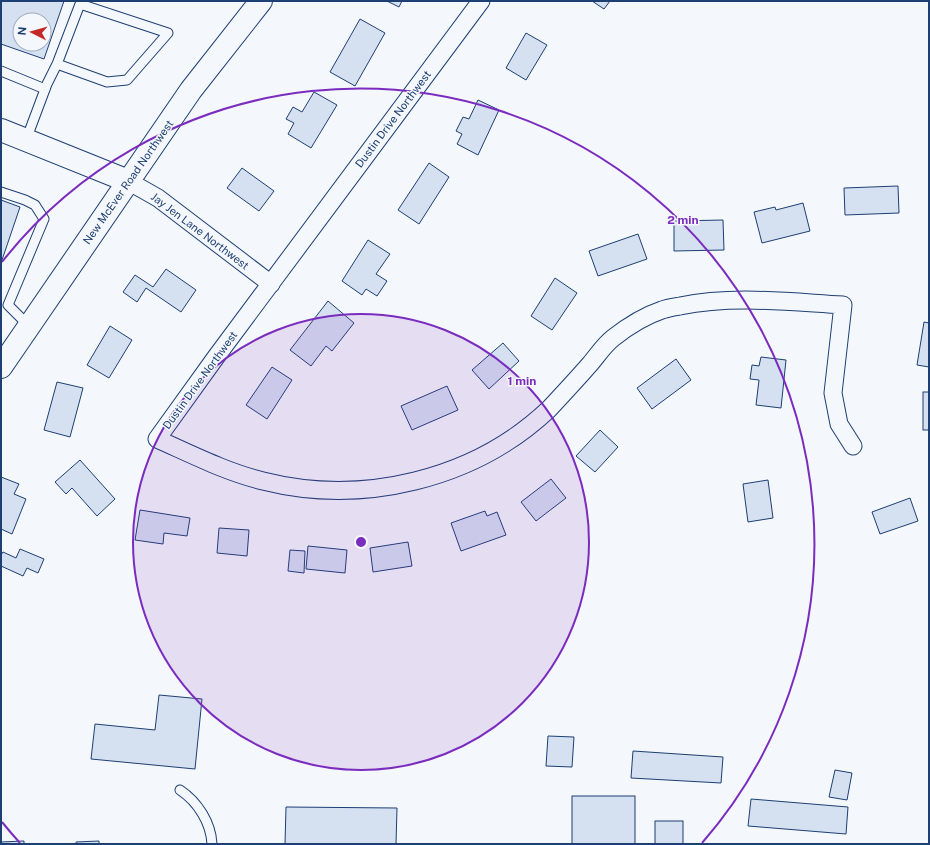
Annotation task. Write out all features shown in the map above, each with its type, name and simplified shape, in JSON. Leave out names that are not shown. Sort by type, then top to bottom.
[{"type":"street","name":"New McEver Road Northwest","points":[[1,367],[191,90],[261,1]]},
{"type":"street","name":"Dustin Drive Northwest","points":[[481,1],[270,284],[157,439],[242,475],[283,485],[311,489],[346,490],[389,487],[411,483],[468,463],[517,434],[547,410],[612,339],[636,322],[662,310],[696,302],[730,300],[843,305],[833,393],[839,424],[853,446]]},
{"type":"street","points":[[1,130],[128,181]]},
{"type":"street","name":"Jay Jen Lane Northwest","points":[[128,181],[158,198],[270,284]]},
{"type":"lane","points":[[26,140],[80,4],[168,33],[127,80],[107,82],[57,64]]},
{"type":"lane","points":[[1,71],[46,89]]},
{"type":"lane","points":[[1,192],[35,205],[44,219],[8,305],[29,326]]},
{"type":"lane","points":[[180,790],[190,797],[203,815],[211,832],[212,844]]},
{"type":"building","points":[[1,1],[64,1],[52,36],[52,12],[12,12],[12,48],[1,44]]},
{"type":"building","points":[[387,1],[402,1],[399,7]]},
{"type":"building","points":[[592,1],[610,1],[604,9]]},
{"type":"building","points":[[360,19],[385,33],[355,86],[330,72]]},
{"type":"building","points":[[526,33],[547,45],[526,80],[506,68]]},
{"type":"building","points":[[24,52],[46,52],[44,59]]},
{"type":"building","points":[[314,92],[337,105],[311,148],[288,134],[294,123],[286,119],[293,107],[302,112]]},
{"type":"building","points":[[478,100],[499,110],[478,155],[457,144],[462,134],[456,131],[463,117],[469,119]]},
{"type":"building","points":[[429,163],[449,177],[419,224],[398,210]]},
{"type":"building","points":[[242,168],[274,191],[259,211],[227,188]]},
{"type":"building","points":[[898,186],[899,213],[845,215],[844,188]]},
{"type":"building","points":[[1,200],[20,207],[1,263]]},
{"type":"building","points":[[803,203],[810,231],[762,243],[754,212],[775,207],[776,210]]},
{"type":"building","points":[[723,220],[724,250],[674,251],[674,221]]},
{"type":"building","points":[[638,234],[647,259],[598,276],[589,251]]},
{"type":"building","points":[[368,240],[390,254],[376,274],[387,281],[377,296],[366,289],[362,295],[342,281]]},
{"type":"building","points":[[166,269],[196,290],[181,312],[146,288],[137,302],[123,292],[135,275],[153,287]]},
{"type":"building","points":[[555,278],[577,293],[552,330],[531,316]]},
{"type":"building","points":[[328,301],[354,323],[332,351],[326,346],[311,366],[290,350]]},
{"type":"building","points":[[924,322],[929,323],[929,367],[917,365]]},
{"type":"building","points":[[110,326],[132,340],[109,378],[87,365]]},
{"type":"building","points":[[503,343],[519,361],[489,389],[472,370]]},
{"type":"building","points":[[761,357],[786,360],[781,408],[756,405],[759,380],[750,379],[752,365],[759,366]]},
{"type":"building","points":[[676,359],[691,380],[652,409],[637,388]]},
{"type":"building","points":[[272,367],[292,380],[267,419],[246,405]]},
{"type":"building","points":[[57,382],[83,388],[70,437],[44,430]]},
{"type":"building","points":[[447,386],[458,410],[412,430],[401,406]]},
{"type":"building","points":[[923,392],[929,392],[929,430],[923,430]]},
{"type":"building","points":[[600,430],[618,447],[595,472],[576,456]]},
{"type":"building","points":[[80,460],[115,499],[97,516],[72,488],[66,494],[55,482]]},
{"type":"building","points":[[1,477],[19,484],[14,494],[26,499],[12,534],[1,529]]},
{"type":"building","points":[[551,479],[566,498],[536,521],[521,502]]},
{"type":"building","points":[[768,480],[773,518],[748,522],[743,484]]},
{"type":"building","points":[[910,498],[918,521],[880,534],[872,512]]},
{"type":"building","points":[[140,510],[190,518],[187,536],[164,533],[163,544],[135,540]]},
{"type":"building","points":[[485,511],[487,516],[497,512],[506,535],[461,551],[451,523]]},
{"type":"building","points":[[219,528],[249,530],[247,556],[217,553]]},
{"type":"building","points":[[408,542],[412,566],[373,572],[370,548]]},
{"type":"building","points":[[308,546],[347,550],[345,573],[306,569]]},
{"type":"building","points":[[20,549],[44,559],[38,573],[27,568],[23,576],[1,566],[1,555],[3,552],[16,558]]},
{"type":"building","points":[[290,550],[305,551],[304,573],[288,571]]},
{"type":"building","points":[[159,695],[202,699],[195,769],[91,759],[95,724],[155,730]]},
{"type":"building","points":[[548,736],[574,737],[572,767],[546,766]]},
{"type":"building","points":[[633,751],[723,757],[721,783],[631,778]]},
{"type":"building","points":[[835,770],[852,773],[847,800],[829,797]]},
{"type":"building","points":[[572,796],[635,796],[635,844],[572,844]]},
{"type":"building","points":[[751,799],[848,807],[846,834],[748,826]]},
{"type":"building","points":[[286,807],[397,808],[396,844],[285,844]]},
{"type":"building","points":[[655,821],[683,821],[683,844],[655,844]]},
{"type":"building","points":[[24,841],[24,844],[1,844],[1,842]]},
{"type":"building","points":[[99,841],[99,844],[76,844],[76,842]]}]
